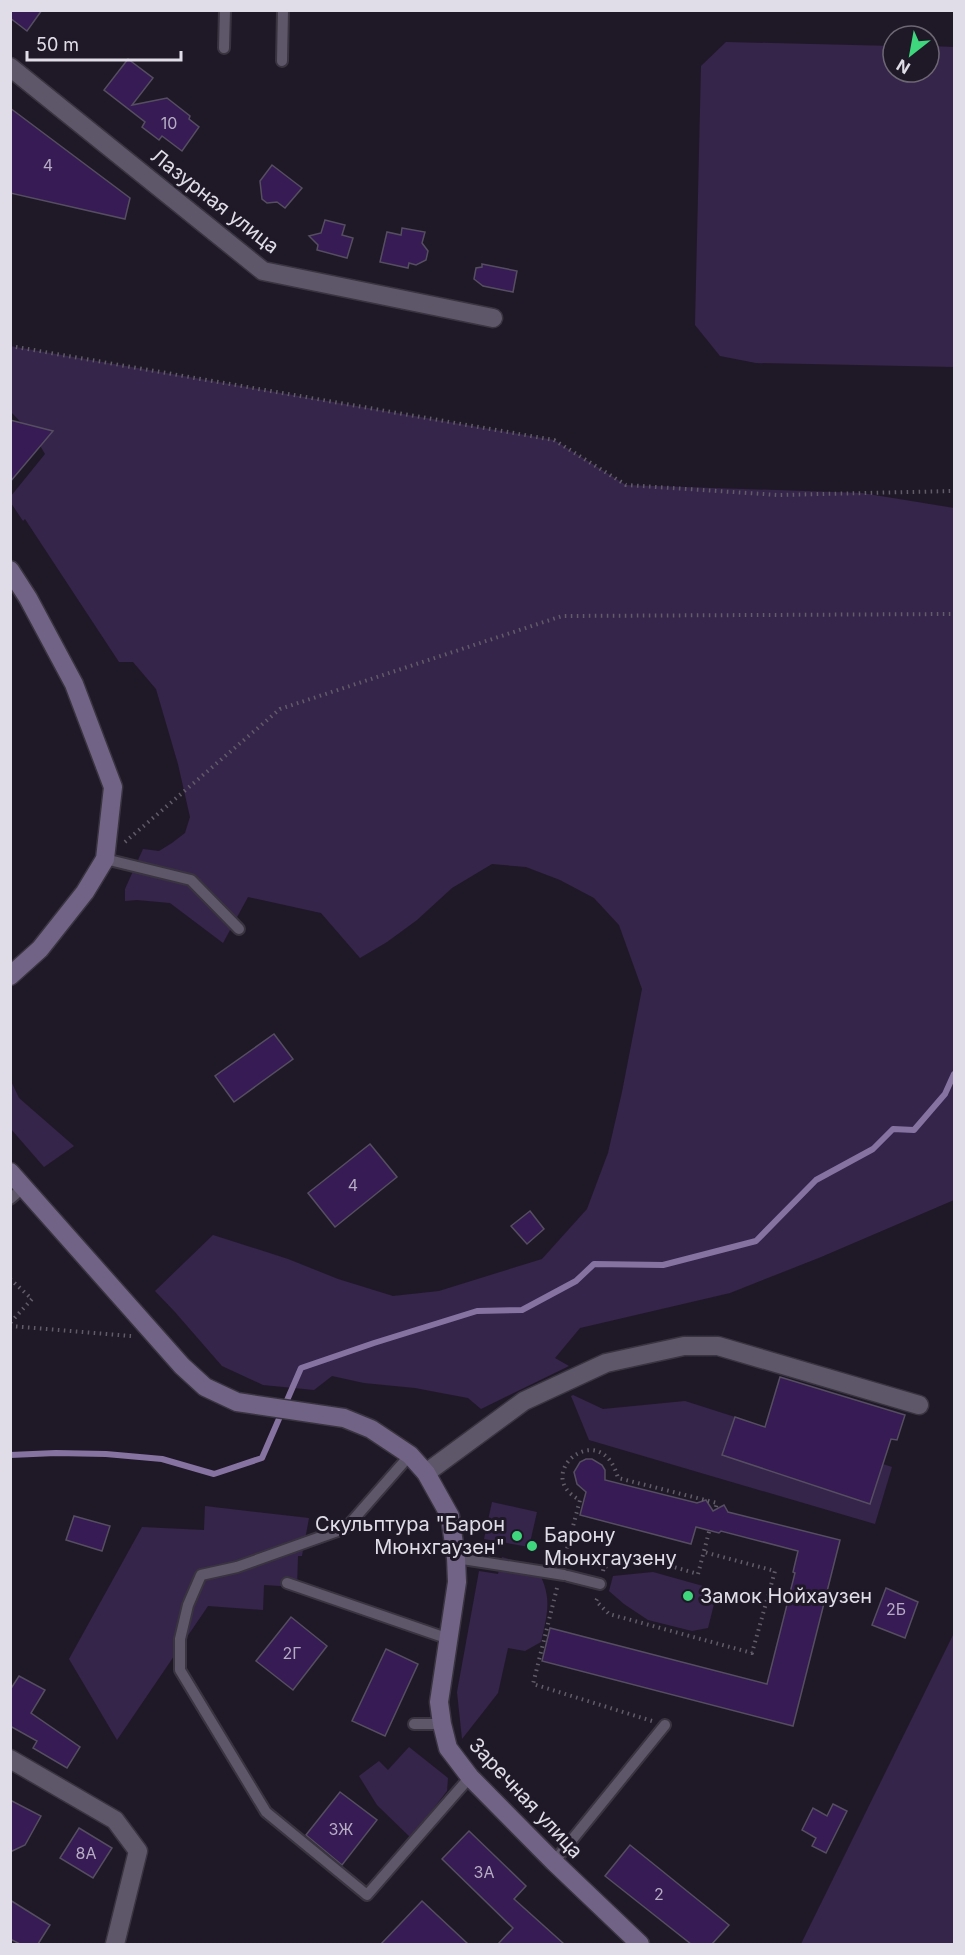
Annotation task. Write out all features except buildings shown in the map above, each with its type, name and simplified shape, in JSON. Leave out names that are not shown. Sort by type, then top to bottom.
[{"type":"main road","points":[[10,570],[28,598],[74,684],[113,787],[105,859],[86,892],[40,949],[10,976]]},
{"type":"main road","name":"Заречная улица","points":[[10,1172],[17,1193],[182,1366],[205,1387],[237,1402],[344,1418],[371,1429],[410,1455],[426,1473],[450,1516],[456,1558],[457,1582],[439,1702],[448,1748],[471,1777],[554,1862],[640,1944]]},
{"type":"street","name":"Лазурная улица","points":[[10,67],[263,271],[493,318]]},
{"type":"street","points":[[426,1473],[524,1401],[606,1363],[684,1346],[718,1346],[919,1405]]},
{"type":"street","points":[[10,1759],[116,1820],[138,1851],[115,1944]]},
{"type":"lane","points":[[224,48],[225,10]]},
{"type":"lane","points":[[282,61],[283,10]]},
{"type":"lane","points":[[105,859],[191,880],[239,929]]},
{"type":"lane","points":[[410,1455],[346,1528],[237,1567],[201,1575],[188,1605],[180,1639],[180,1670],[266,1812],[368,1895],[471,1777]]},
{"type":"lane","points":[[456,1558],[564,1575],[600,1584]]},
{"type":"lane","points":[[287,1583],[449,1639]]},
{"type":"lane","points":[[414,1724],[442,1724]]},
{"type":"lane","points":[[554,1862],[665,1725]]},
{"type":"path","points":[[10,345],[554,440],[626,485],[778,495],[954,491]]},
{"type":"path","points":[[105,859],[280,709],[562,616],[954,614]]},
{"type":"path","points":[[10,1279],[32,1299],[10,1324]]},
{"type":"path","points":[[10,1324],[135,1336]]},
{"type":"path","points":[[665,1725],[533,1684],[564,1575],[580,1500],[569,1495],[562,1476],[567,1462],[576,1454],[585,1449],[597,1451],[606,1457],[615,1469],[618,1478],[717,1503],[715,1511]]},
{"type":"path","points":[[704,1552],[775,1570],[752,1653],[609,1614],[596,1601],[604,1567],[639,1557],[698,1574],[710,1528]]},
{"type":"shaded area","points":[[726,42],[881,46],[881,84],[941,84],[941,46],[954,47],[954,367],[756,363],[720,356],[695,325],[701,66]]},
{"type":"shaded area","points":[[10,346],[554,440],[626,485],[862,493],[954,508],[954,1200],[730,1293],[580,1328],[555,1358],[569,1366],[481,1409],[468,1398],[415,1388],[364,1383],[332,1376],[314,1390],[263,1385],[222,1366],[155,1291],[213,1235],[393,1296],[439,1291],[542,1259],[587,1209],[608,1153],[642,989],[619,925],[594,898],[560,880],[526,867],[492,864],[452,888],[417,920],[360,958],[321,913],[248,897],[223,943],[170,903],[125,901],[125,889],[143,849],[159,851],[172,843],[185,833],[190,817],[178,764],[156,689],[133,662],[119,662],[25,519],[23,521],[11,503],[11,496],[45,454],[35,437],[11,412]]},
{"type":"shaded area","points":[[10,1079],[19,1098],[74,1146],[44,1167],[11,1129]]},
{"type":"shaded area","points":[[571,1396],[603,1409],[685,1401],[892,1467],[875,1524],[589,1440]]},
{"type":"shaded area","points":[[492,1502],[537,1512],[529,1547],[484,1539]]},
{"type":"shaded area","points":[[205,1506],[309,1518],[302,1556],[298,1556],[297,1587],[264,1585],[263,1610],[208,1606],[117,1740],[69,1659],[142,1527],[204,1530]]},
{"type":"shaded area","points":[[502,1557],[535,1566],[541,1576],[547,1595],[547,1612],[541,1642],[525,1651],[508,1648],[498,1693],[462,1739],[457,1692],[479,1571],[498,1574]]},
{"type":"shaded area","points":[[653,1572],[703,1586],[716,1596],[708,1628],[692,1631],[648,1620],[609,1591],[613,1576]]},
{"type":"shaded area","points":[[954,1633],[954,1944],[801,1944]]},
{"type":"shaded area","points":[[409,1747],[448,1778],[447,1791],[411,1838],[377,1805],[359,1776],[379,1761],[388,1770]]},
{"type":"waterway","points":[[10,1455],[106,1454],[162,1459],[214,1474],[262,1458],[301,1368],[477,1311],[522,1310],[576,1281],[594,1264],[663,1265],[756,1241],[816,1180],[873,1149],[893,1129],[914,1130],[945,1094],[954,1074]]},
{"type":"place","name":"Скульптура \"Барон Мюнхгаузен\"","points":[[517,1536]]},
{"type":"place","name":"Барону Мюнхгаузену","points":[[532,1546]]},
{"type":"place","name":"Замок Нойхаузен","points":[[688,1596]]}]
